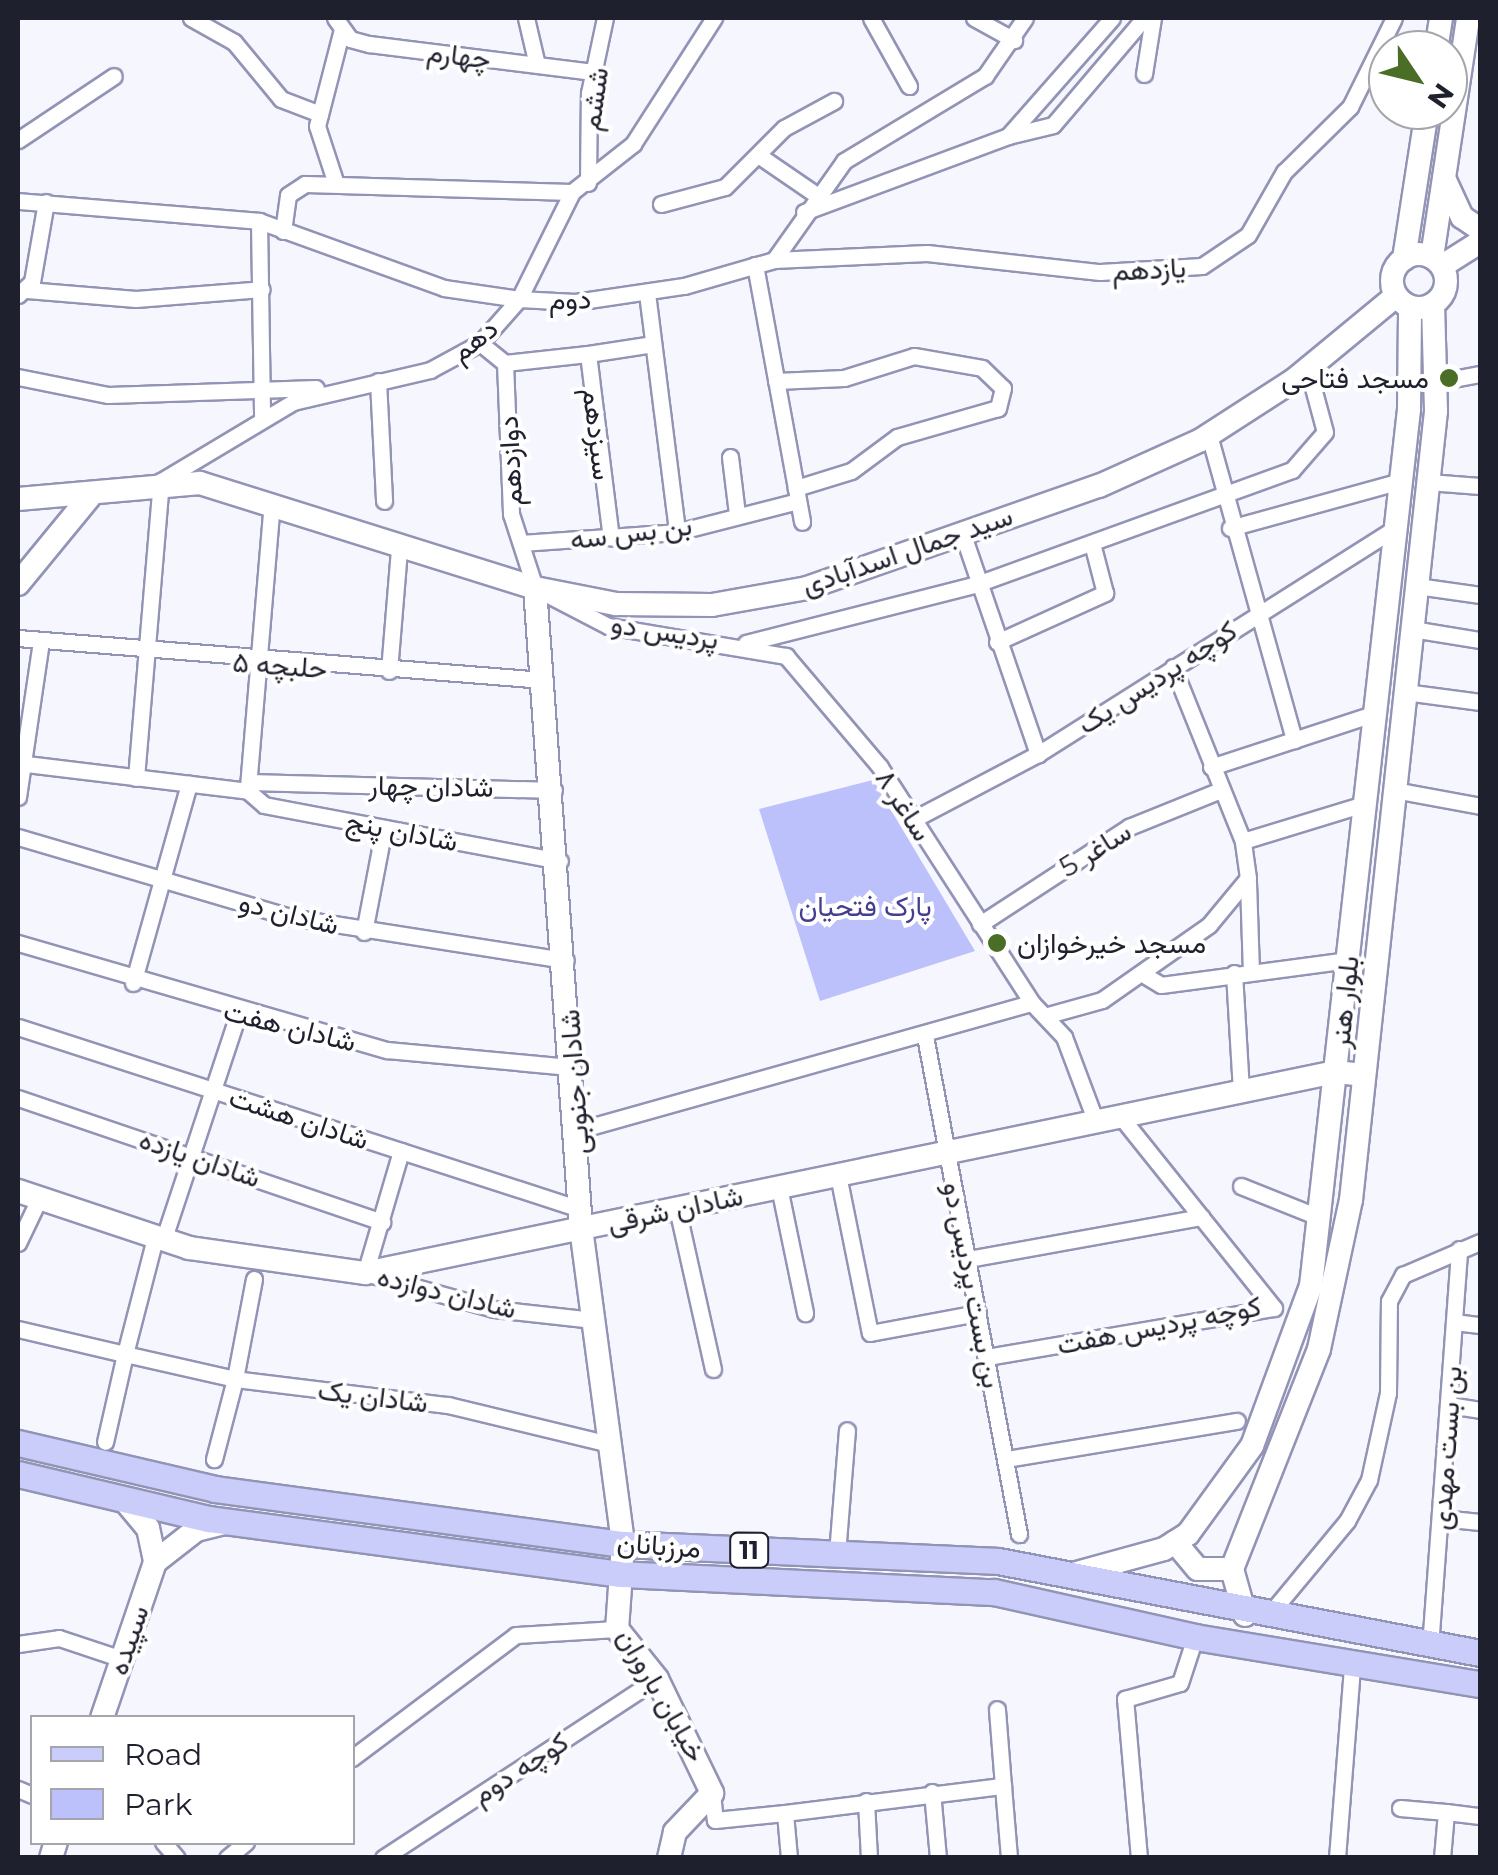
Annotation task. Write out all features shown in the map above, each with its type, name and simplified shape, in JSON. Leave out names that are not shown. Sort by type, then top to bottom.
[{"type":"main road","points":[[1424,130],[1404,259],[1392,276],[1413,303],[1446,288],[1437,262],[1444,178],[1468,18]]},
{"type":"main road","points":[[1444,178],[1462,217],[1480,229]]},
{"type":"main road","points":[[1404,259],[1437,262],[1480,242]]},
{"type":"main road","name":"سید جمال اسدآبادی","points":[[18,500],[92,494],[161,482],[272,504],[399,550],[535,588],[616,604],[712,605],[807,588],[1100,486],[1208,435],[1413,303]]},
{"type":"main road","name":"بلوار هنر","points":[[1232,1569],[1337,1292],[1437,382],[1413,303]]},
{"type":"main road","name":"بلوار هنر","points":[[1176,1542],[1232,1475],[1268,1412],[1310,1286],[1321,1218],[1396,528],[1413,303]]},
{"type":"main road","points":[[18,584],[92,494]]},
{"type":"main road","name":"شادان جنوبی","points":[[535,588],[560,861],[579,1130],[581,1218],[623,1544],[620,1574]]},
{"type":"main road","name":"شادان شرقی","points":[[28,1195],[159,1239],[366,1273],[581,1218],[676,1208],[1336,1072],[1362,1075]]},
{"type":"main road","name":"مرزبانان","points":[[18,1442],[215,1489],[623,1544],[998,1562],[1256,1617],[1480,1653]]},
{"type":"main road","name":"مرزبانان","points":[[18,1474],[226,1522],[620,1574],[994,1592],[1196,1637],[1352,1666],[1480,1684]]},
{"type":"main road","points":[[125,1501],[148,1528],[156,1562],[196,1530],[226,1522]]},
{"type":"main road","points":[[1056,1606],[1063,1576],[1176,1542],[1198,1569],[1232,1569],[1256,1617]]},
{"type":"main road","name":"سپیده","points":[[103,1715],[156,1562]]},
{"type":"main road","name":"خیابان باروران","points":[[620,1574],[617,1630],[656,1680],[712,1792],[675,1832],[669,1858]]},
{"type":"street","points":[[191,18],[234,42],[281,99],[320,114]]},
{"type":"street","points":[[526,18],[536,65]]},
{"type":"street","name":"ششم","points":[[588,183],[593,72],[606,18]]},
{"type":"street","points":[[283,231],[292,190],[336,184],[572,192],[633,144],[714,18]]},
{"type":"street","points":[[871,18],[910,86]]},
{"type":"street","points":[[974,18],[1014,40]]},
{"type":"street","points":[[774,260],[815,194],[844,161],[957,98],[1014,40],[1025,18]]},
{"type":"street","points":[[1008,136],[1112,18]]},
{"type":"street","points":[[804,212],[1008,136],[1053,125],[1144,18]]},
{"type":"street","points":[[1144,74],[1154,18]]},
{"type":"street","name":"یازدهم","points":[[774,260],[927,253],[1100,272],[1202,266],[1248,235],[1284,172],[1350,108],[1394,18]]},
{"type":"street","points":[[336,184],[320,114],[339,23]]},
{"type":"street","name":"چهارم","points":[[339,23],[369,44],[593,72]]},
{"type":"street","points":[[18,140],[114,76]]},
{"type":"street","points":[[661,204],[725,187],[784,128],[834,101]]},
{"type":"street","points":[[760,156],[815,194]]},
{"type":"street","name":"دهم","points":[[161,482],[262,418],[331,387],[430,370],[480,343],[520,299],[572,192]]},
{"type":"street","name":"دوم","points":[[18,201],[259,221],[444,288],[520,299],[648,293],[774,260]]},
{"type":"street","points":[[46,202],[22,292],[136,299],[262,289]]},
{"type":"street","points":[[259,221],[262,418]]},
{"type":"street","points":[[755,265],[802,522]]},
{"type":"street","points":[[648,293],[677,532]]},
{"type":"street","points":[[480,343],[504,363]]},
{"type":"street","points":[[588,354],[653,344]]},
{"type":"street","name":"سیزدهم","points":[[504,363],[588,354],[611,538]]},
{"type":"street","name":"بن بس سه","points":[[520,543],[677,532],[797,495],[851,471],[896,437],[998,408],[1003,388],[982,368],[914,356],[832,380],[776,381]]},
{"type":"street","name":"دوازدهم","points":[[504,363],[511,514],[535,588]]},
{"type":"street","points":[[742,644],[977,584],[1093,546],[1292,470],[1319,446],[1325,419],[1308,369]]},
{"type":"street","points":[[1437,382],[1480,374]]},
{"type":"street","points":[[18,377],[108,395],[331,387]]},
{"type":"street","points":[[378,381],[384,501]]},
{"type":"street","points":[[1208,435],[1220,497],[1294,740]]},
{"type":"street","points":[[730,457],[737,514]]},
{"type":"street","points":[[1230,528],[1400,481]]},
{"type":"street","points":[[136,778],[161,482]]},
{"type":"street","points":[[1428,482],[1480,486]]},
{"type":"street","points":[[23,764],[189,784],[248,786],[272,504]]},
{"type":"street","name":"کوچه پردیس یک","points":[[914,819],[1038,754],[1396,528]]},
{"type":"street","points":[[962,532],[996,642],[1038,754]]},
{"type":"street","points":[[996,642],[1105,593],[1093,546]]},
{"type":"street","points":[[390,672],[399,550]]},
{"type":"street","points":[[1416,586],[1480,595]]},
{"type":"street","name":"پردیس دو","points":[[535,588],[608,626],[742,644]]},
{"type":"street","points":[[1412,629],[1480,640]]},
{"type":"street","name":"حلبچه ۵","points":[[18,638],[258,664],[544,680]]},
{"type":"street","points":[[18,797],[40,642]]},
{"type":"street","name":"ساغر ٨","points":[[742,644],[786,656],[914,819],[1032,1004],[1048,1015]]},
{"type":"street","points":[[1174,667],[1218,791],[1243,842],[1248,878],[1241,1092]]},
{"type":"street","points":[[1405,692],[1480,702]]},
{"type":"street","points":[[1211,767],[1376,713]]},
{"type":"street","points":[[133,983],[189,784]]},
{"type":"street","name":"شادان چهار","points":[[248,786],[554,790]]},
{"type":"street","name":"شادان پنج","points":[[248,786],[264,805],[560,861]]},
{"type":"street","points":[[1394,790],[1480,806]]},
{"type":"street","name":"ساغر 5","points":[[980,924],[1129,826],[1218,791]]},
{"type":"street","points":[[1243,842],[1364,804]]},
{"type":"street","points":[[364,932],[384,828]]},
{"type":"street","name":"شادان دو","points":[[18,837],[364,932],[566,960]]},
{"type":"street","points":[[1146,976],[1150,960],[1208,925],[1248,878]]},
{"type":"street","name":"شادان هفت","points":[[18,943],[238,1014],[386,1050],[572,1067]]},
{"type":"street","points":[[1146,976],[1161,985],[1348,960]]},
{"type":"street","points":[[1096,1122],[1048,1015],[1146,976]]},
{"type":"street","points":[[579,1130],[1032,1004]]},
{"type":"street","points":[[105,1442],[125,1354],[159,1239],[194,1155],[238,1014]]},
{"type":"street","name":"شادان هشت","points":[[18,1028],[401,1150],[581,1218]]},
{"type":"street","name":"بن بست پردیس دو","points":[[925,1036],[1019,1534]]},
{"type":"street","name":"شادان یازده","points":[[18,1098],[382,1222]]},
{"type":"street","name":"کوچه پردیس هفت","points":[[987,1357],[1274,1308],[1120,1116]]},
{"type":"street","name":"شادان دوازده","points":[[401,1150],[366,1273],[494,1309],[593,1320]]},
{"type":"street","points":[[838,1175],[870,1334],[978,1313]]},
{"type":"street","points":[[1242,1186],[1321,1218]]},
{"type":"street","points":[[779,1187],[805,1313]]},
{"type":"street","points":[[18,1243],[28,1195]]},
{"type":"street","points":[[676,1208],[712,1369]]},
{"type":"street","points":[[968,1259],[1201,1217]]},
{"type":"street","points":[[1256,1617],[1347,1521],[1369,1480],[1388,1393],[1389,1301],[1403,1275],[1480,1242]]},
{"type":"street","name":"بن بست مهدی","points":[[1430,1647],[1459,1250]]},
{"type":"street","points":[[214,1459],[254,1279]]},
{"type":"street","points":[[1454,1322],[1480,1324]]},
{"type":"street","points":[[18,1328],[234,1380]]},
{"type":"street","name":"شادان یک","points":[[234,1380],[448,1405],[610,1444]]},
{"type":"street","points":[[1449,1405],[1480,1410]]},
{"type":"street","points":[[1007,1459],[1238,1421]]},
{"type":"street","points":[[837,1554],[847,1430]]},
{"type":"street","points":[[1442,1518],[1480,1522]]},
{"type":"street","points":[[355,1756],[516,1635],[617,1630]]},
{"type":"street","points":[[1139,1858],[1125,1698],[1180,1683],[1196,1637]]},
{"type":"street","points":[[18,1644],[59,1638],[122,1659]]},
{"type":"street","points":[[1337,1858],[1352,1666]]},
{"type":"street","name":"کوچه دوم","points":[[383,1858],[656,1680]]},
{"type":"street","points":[[998,1709],[1009,1858]]},
{"type":"street","points":[[712,1792],[715,1820],[1002,1786]]},
{"type":"street","points":[[932,1792],[938,1858]]},
{"type":"street","points":[[866,1801],[870,1858]]},
{"type":"street","points":[[1400,1808],[1480,1816]]},
{"type":"street","points":[[1442,1858],[1446,1812]]},
{"type":"street","points":[[785,1813],[788,1858]]},
{"type":"green space","name":"پارک فتحیان","points":[[873,780],[975,951],[820,1001],[759,809]]},
{"type":"place","name":"مسجد فتاحی","points":[[1449,378]]},
{"type":"place","name":"مسجد خیرخوازان","points":[[997,943]]}]
